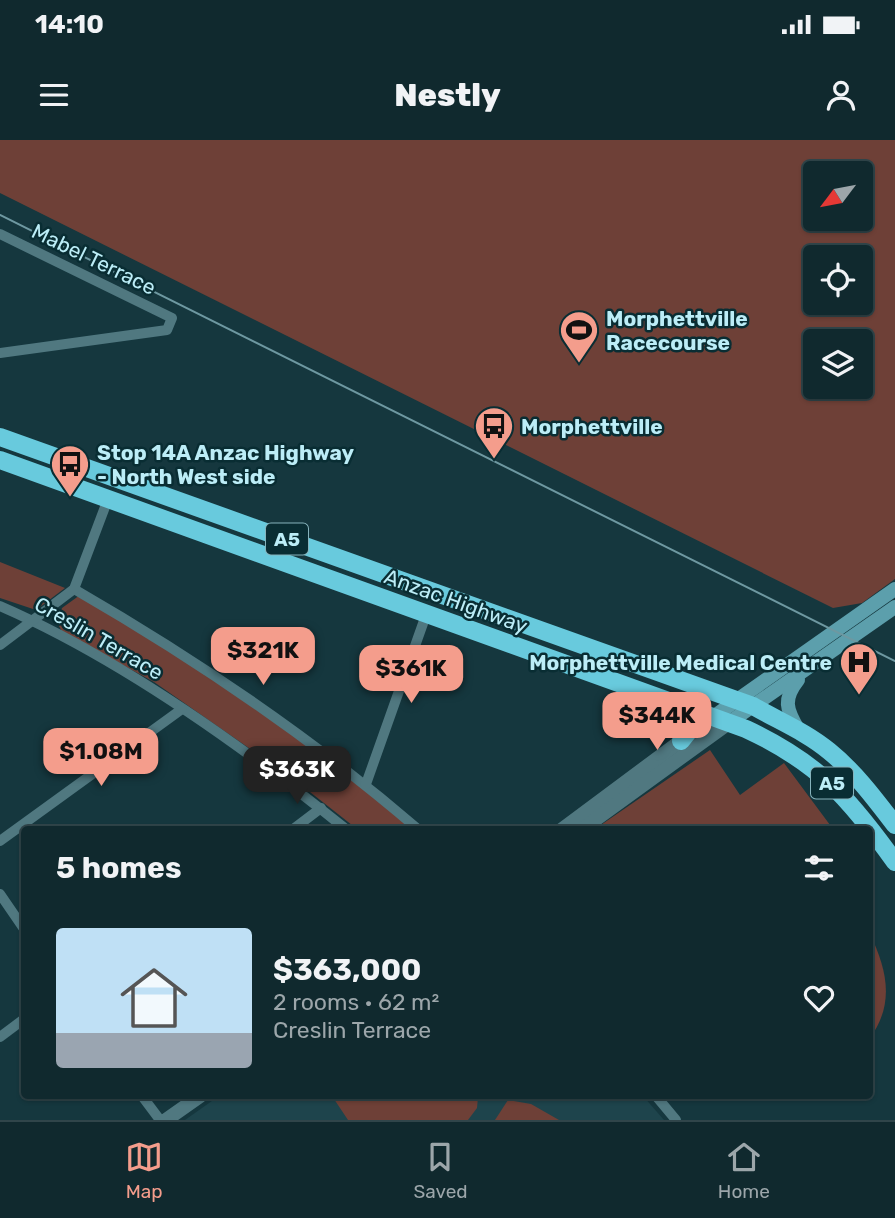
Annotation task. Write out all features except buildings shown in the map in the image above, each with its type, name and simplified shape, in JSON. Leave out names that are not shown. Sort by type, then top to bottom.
[{"type":"highway","name":"Anzac Highway","points":[[0,436],[745,703],[798,729],[829,751],[860,780],[895,825]]},
{"type":"highway","points":[[23,445],[30,453],[24,468]]},
{"type":"highway","points":[[45,453],[43,465],[59,481]]},
{"type":"highway","name":"Anzac Highway","points":[[0,460],[721,720],[796,754],[842,793],[870,826]]},
{"type":"highway","points":[[323,551],[342,567],[342,575],[335,581]]},
{"type":"highway","points":[[372,568],[369,582],[383,599]]},
{"type":"highway","points":[[681,741],[689,731],[687,707]]},
{"type":"highway","name":"Anzac Highway","points":[[873,830],[892,853]]},
{"type":"main road","points":[[721,720],[895,589]]},
{"type":"main road","points":[[745,703],[889,619],[895,607]]},
{"type":"main road","points":[[798,729],[785,703],[787,694],[807,667]]},
{"type":"street","name":"Mabel Terrace","points":[[0,234],[172,318],[167,330],[0,353]]},
{"type":"street","points":[[0,645],[74,589],[108,499]]},
{"type":"street","points":[[74,589],[235,687],[366,784],[414,826]]},
{"type":"street","name":"Creslin Terrace","points":[[0,606],[34,621],[182,709],[342,826]]},
{"type":"street","points":[[366,784],[426,615]]},
{"type":"street","points":[[0,841],[182,709]]},
{"type":"street","points":[[566,826],[681,741],[721,720]]},
{"type":"street","points":[[586,826],[721,720]]},
{"type":"street","points":[[297,826],[321,808]]},
{"type":"street","points":[[0,894],[21,925]]},
{"type":"street","points":[[0,1037],[21,1021]]},
{"type":"street","points":[[144,1099],[160,1120]]},
{"type":"street","points":[[166,1120],[196,1099]]},
{"type":"street","points":[[658,1099],[676,1120]]},
{"type":"shaded area","name":"Morphettville Racecourse","points":[[0,140],[895,140],[895,579],[862,603],[833,608],[0,193]]},
{"type":"shaded area","points":[[0,562],[65,588],[36,610],[0,598]]},
{"type":"shaded area","points":[[80,595],[249,699],[411,826],[353,826],[296,781],[154,682],[62,632],[57,622],[62,608]]},
{"type":"shaded area","points":[[710,750],[740,795],[784,763],[831,826],[599,826]]},
{"type":"shaded area","points":[[873,941],[881,961],[886,986],[883,1012],[873,1033]]},
{"type":"shaded area","points":[[215,1099],[646,1099],[664,1120],[185,1120]]},
{"type":"shaded area","points":[[334,1099],[478,1099],[477,1108],[468,1120],[348,1120]]},
{"type":"shaded area","points":[[508,1100],[531,1104],[559,1120],[495,1120]]},
{"type":"tram line","points":[[0,215],[895,661]]},
{"type":"place","name":"Morphettville Racecourse","points":[[579,364]]},
{"type":"place","name":"Morphettville","points":[[494,460]]},
{"type":"place","name":"Stop 14A Anzac Highway - North West side","points":[[70,498]]},
{"type":"place","name":"Morphettville Medical Centre","points":[[859,696]]}]
